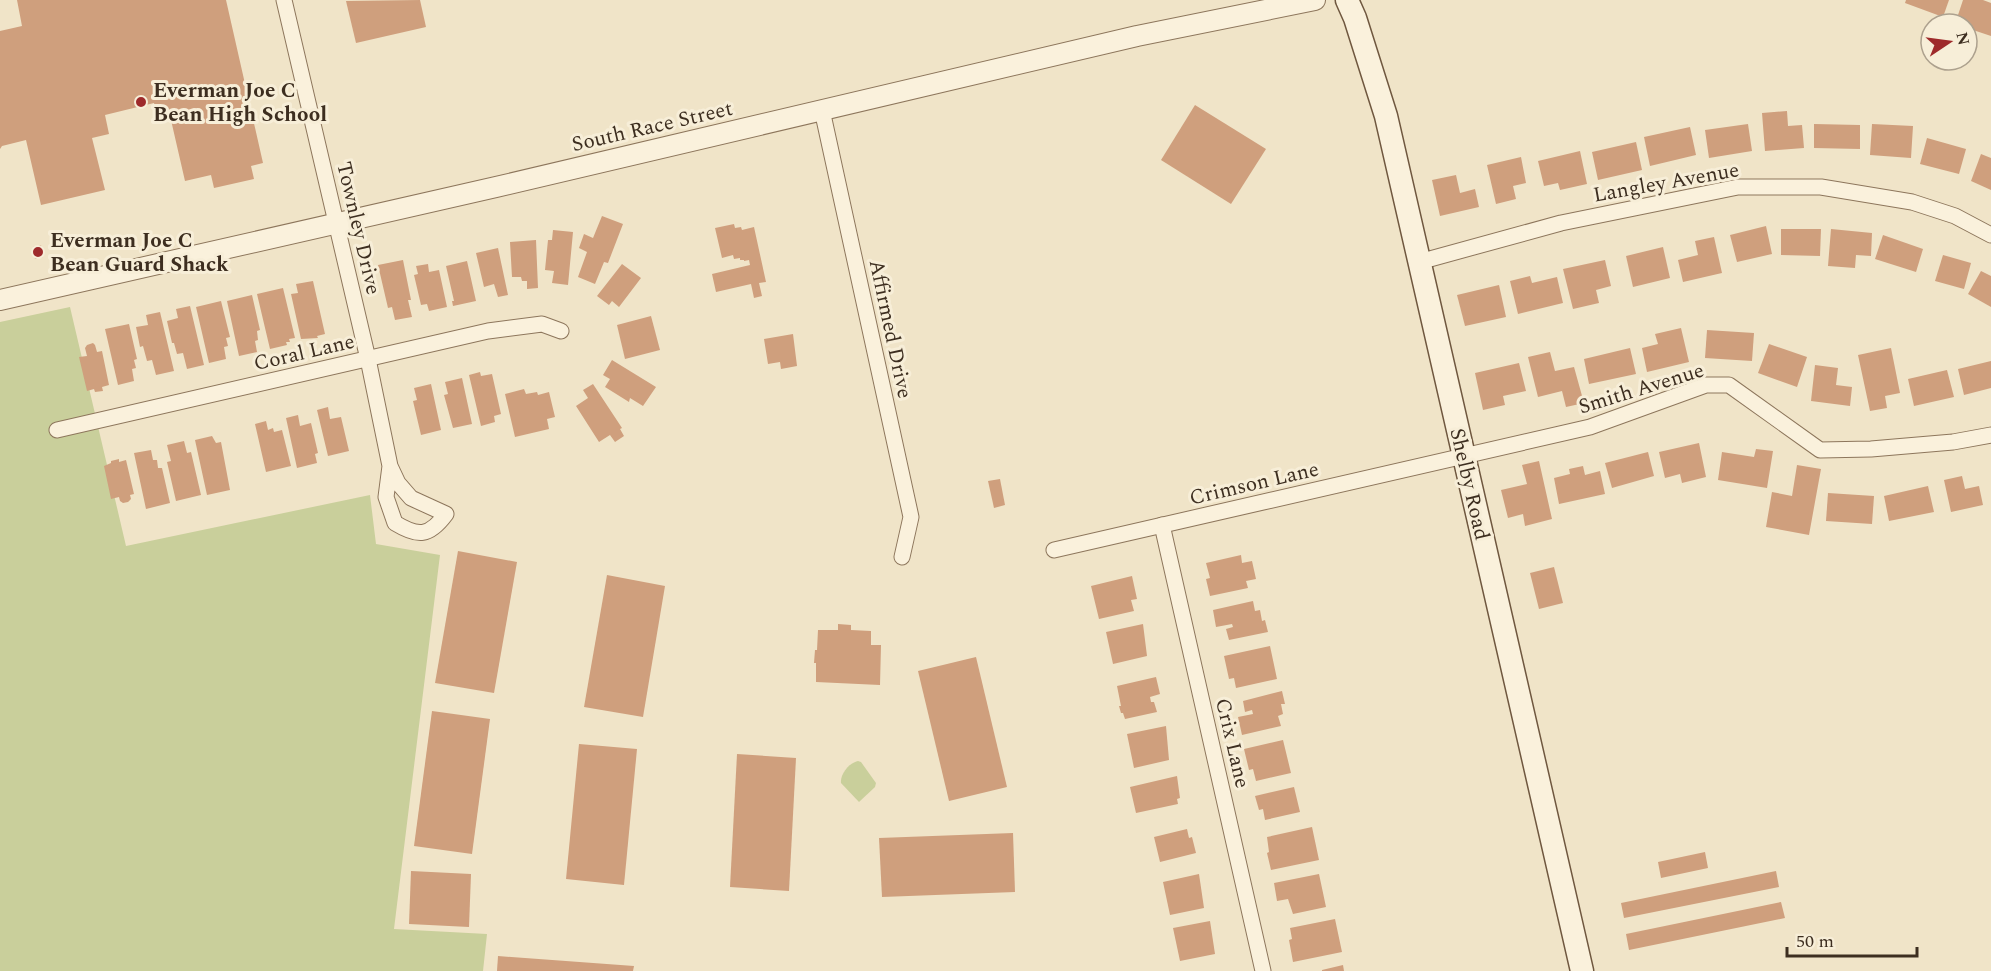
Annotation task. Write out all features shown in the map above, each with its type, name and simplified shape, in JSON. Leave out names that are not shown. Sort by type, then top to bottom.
[{"type":"main road","name":"Shelby Road","points":[[1347,0],[1355,18],[1386,116],[1582,971]]},
{"type":"street","name":"Townley Drive","points":[[284,0],[337,222],[390,466],[398,483],[411,498],[446,514],[439,524],[427,532],[411,533],[395,523],[386,497],[390,466]]},
{"type":"street","name":"South Race Street","points":[[0,300],[1137,36],[1315,0]]},
{"type":"street","name":"Affirmed Drive","points":[[822,110],[910,517],[902,557]]},
{"type":"street","name":"Langley Avenue","points":[[1419,262],[1561,223],[1738,187],[1821,187],[1912,202],[1955,216],[1991,235]]},
{"type":"street","name":"Coral Lane","points":[[57,430],[488,331],[542,324],[561,331]]},
{"type":"street","name":"Smith Avenue","points":[[1464,457],[1590,427],[1706,385],[1729,385],[1820,450],[1871,449],[1953,442],[1991,435]]},
{"type":"street","name":"Crimson Lane","points":[[1054,550],[1464,457]]},
{"type":"street","name":"Crix Lane","points":[[1162,525],[1263,971]]},
{"type":"green space","points":[[70,307],[126,546],[370,495],[376,544],[440,555],[394,929],[487,934],[483,971],[0,971],[0,322]]},
{"type":"green space","points":[[858,761],[876,783],[875,787],[859,802],[841,783],[846,769]]},
{"type":"building","points":[[17,0],[226,0],[263,163],[251,166],[254,179],[214,188],[211,175],[185,181],[168,107],[156,110],[154,103],[105,115],[109,134],[92,138],[105,190],[41,205],[26,140],[2,146],[0,149],[0,31],[22,26]]},
{"type":"building","points":[[420,0],[426,27],[356,43],[346,1]]},
{"type":"building","points":[[1906,0],[1949,0],[1945,12],[1929,12],[1905,3]]},
{"type":"building","points":[[1963,0],[1983,0],[1991,3],[1991,36],[1979,32],[1979,12],[1959,12]]},
{"type":"building","points":[[1195,105],[1266,149],[1231,204],[1161,160]]},
{"type":"building","points":[[1787,111],[1788,126],[1802,125],[1804,148],[1765,151],[1762,113]]},
{"type":"building","points":[[1748,124],[1752,151],[1709,158],[1705,130]]},
{"type":"building","points":[[1814,124],[1860,125],[1860,149],[1814,148]]},
{"type":"building","points":[[1872,124],[1913,126],[1911,158],[1870,155]]},
{"type":"building","points":[[1690,127],[1696,155],[1650,166],[1644,137]]},
{"type":"building","points":[[1927,138],[1966,149],[1959,174],[1920,164]]},
{"type":"building","points":[[1636,142],[1642,170],[1598,180],[1592,152]]},
{"type":"building","points":[[1580,151],[1587,184],[1560,190],[1558,183],[1544,186],[1538,161]]},
{"type":"building","points":[[1981,154],[1991,158],[1991,190],[1971,181]]},
{"type":"building","points":[[1521,157],[1526,183],[1513,186],[1516,199],[1496,204],[1487,165]]},
{"type":"building","points":[[1456,175],[1460,193],[1475,189],[1479,207],[1440,216],[1432,180]]},
{"type":"building","points":[[602,216],[623,224],[608,263],[604,262],[595,284],[578,277],[587,252],[579,248],[584,234],[593,238]]},
{"type":"building","points":[[734,224],[735,228],[741,227],[742,230],[754,227],[766,282],[759,283],[762,296],[754,298],[751,284],[716,292],[712,274],[750,265],[749,260],[734,259],[733,255],[722,258],[715,228]]},
{"type":"building","points":[[1766,226],[1772,254],[1737,262],[1730,235]]},
{"type":"building","points":[[1781,229],[1821,229],[1820,256],[1781,255]]},
{"type":"building","points":[[1831,229],[1872,233],[1871,256],[1856,255],[1855,268],[1828,266]]},
{"type":"building","points":[[553,230],[573,232],[568,285],[552,283],[554,271],[545,270],[548,240],[552,240]]},
{"type":"building","points":[[1883,235],[1923,249],[1916,272],[1875,259]]},
{"type":"building","points":[[1714,237],[1722,273],[1683,282],[1678,260],[1698,255],[1695,241]]},
{"type":"building","points":[[536,240],[538,288],[527,289],[527,281],[522,281],[521,277],[512,277],[510,242]]},
{"type":"building","name":"Everman Joe C Bean Guard Shack","points":[[41,245],[43,257],[35,259],[33,247]]},
{"type":"building","points":[[1663,247],[1670,278],[1633,287],[1626,256]]},
{"type":"building","points":[[498,248],[508,295],[498,297],[494,284],[484,287],[476,253]]},
{"type":"building","points":[[1943,255],[1971,263],[1964,289],[1935,281]]},
{"type":"building","points":[[403,260],[412,317],[395,320],[392,307],[388,308],[378,265]]},
{"type":"building","points":[[1605,260],[1611,286],[1596,290],[1599,303],[1573,309],[1563,269]]},
{"type":"building","points":[[467,261],[476,301],[453,306],[452,301],[454,301],[446,266]]},
{"type":"building","points":[[428,264],[429,272],[439,270],[447,307],[429,311],[427,304],[421,305],[414,275],[418,274],[416,266]]},
{"type":"building","points":[[622,264],[641,278],[619,307],[612,301],[609,305],[597,296]]},
{"type":"building","points":[[1981,271],[1991,276],[1991,307],[1968,294]]},
{"type":"building","points":[[1530,276],[1532,283],[1557,277],[1563,303],[1518,314],[1510,281]]},
{"type":"building","points":[[313,281],[325,334],[317,336],[318,338],[301,339],[291,294],[298,293],[296,284]]},
{"type":"building","points":[[1499,285],[1506,317],[1465,326],[1457,295]]},
{"type":"building","points":[[283,288],[295,338],[289,339],[290,342],[286,342],[287,345],[270,349],[257,294]]},
{"type":"building","points":[[252,295],[260,330],[257,331],[258,340],[255,341],[257,352],[239,356],[227,301]]},
{"type":"building","points":[[221,301],[230,337],[226,338],[228,346],[224,347],[226,359],[209,363],[196,307]]},
{"type":"building","points":[[190,306],[204,365],[187,369],[183,353],[177,354],[174,343],[172,343],[167,321],[178,318],[176,309]]},
{"type":"building","points":[[160,312],[174,371],[156,375],[152,360],[147,361],[143,346],[140,347],[136,327],[148,325],[146,315]]},
{"type":"building","points":[[651,316],[660,350],[625,359],[617,325]]},
{"type":"building","points":[[129,324],[137,359],[134,360],[136,368],[132,369],[134,381],[118,385],[105,329]]},
{"type":"building","points":[[1681,328],[1689,362],[1647,372],[1642,348],[1658,344],[1655,334]]},
{"type":"building","points":[[1707,330],[1754,333],[1752,361],[1705,358]]},
{"type":"building","points":[[793,334],[797,366],[781,369],[780,362],[768,364],[764,339]]},
{"type":"building","points":[[93,343],[97,352],[102,351],[109,385],[102,387],[103,391],[95,392],[94,389],[87,391],[79,357],[87,356],[85,348]]},
{"type":"building","points":[[1769,344],[1807,357],[1797,387],[1758,373]]},
{"type":"building","points":[[1630,348],[1636,374],[1589,384],[1584,359]]},
{"type":"building","points":[[1891,348],[1900,393],[1885,396],[1887,408],[1870,411],[1858,355]]},
{"type":"building","points":[[1550,352],[1555,371],[1574,367],[1584,403],[1566,407],[1562,391],[1538,397],[1528,357]]},
{"type":"building","points":[[612,360],[656,387],[643,406],[630,398],[629,402],[605,387],[610,379],[603,375]]},
{"type":"building","points":[[1991,361],[1991,388],[1964,395],[1958,369]]},
{"type":"building","points":[[1519,363],[1526,391],[1503,396],[1505,405],[1483,410],[1475,373]]},
{"type":"building","points":[[1815,365],[1838,368],[1836,385],[1852,387],[1850,406],[1811,401]]},
{"type":"building","points":[[1947,370],[1954,397],[1914,406],[1908,379]]},
{"type":"building","points":[[480,372],[481,376],[492,374],[501,414],[494,416],[495,422],[481,426],[469,375]]},
{"type":"building","points":[[462,378],[472,424],[453,428],[444,395],[448,394],[445,382]]},
{"type":"building","points":[[431,384],[441,430],[421,435],[413,401],[417,400],[414,388]]},
{"type":"building","points":[[593,384],[622,428],[620,429],[624,436],[615,442],[610,435],[599,442],[576,406],[588,398],[583,390]]},
{"type":"building","points":[[524,389],[526,394],[537,392],[538,395],[549,392],[555,417],[547,419],[549,429],[515,437],[505,394]]},
{"type":"building","points":[[328,407],[330,419],[341,417],[349,451],[328,456],[317,410]]},
{"type":"building","points":[[298,415],[300,426],[311,423],[318,453],[315,454],[317,463],[297,468],[286,418]]},
{"type":"building","points":[[266,421],[268,430],[273,428],[274,432],[282,430],[291,466],[266,472],[255,424]]},
{"type":"building","points":[[212,436],[216,443],[221,442],[230,490],[207,495],[195,440]]},
{"type":"building","points":[[184,441],[187,453],[191,452],[201,495],[176,501],[167,462],[171,461],[167,445]]},
{"type":"building","points":[[1699,443],[1706,477],[1682,483],[1680,474],[1665,478],[1659,452]]},
{"type":"building","points":[[1756,449],[1773,451],[1767,488],[1718,480],[1722,452],[1754,457]]},
{"type":"building","points":[[151,450],[153,460],[157,460],[158,468],[162,468],[170,503],[146,509],[134,453]]},
{"type":"building","points":[[1648,452],[1654,476],[1612,488],[1605,463]]},
{"type":"building","points":[[119,459],[119,462],[126,460],[134,494],[130,495],[131,499],[128,502],[123,503],[119,497],[111,499],[104,466]]},
{"type":"building","points":[[1539,461],[1552,519],[1525,526],[1523,514],[1508,518],[1501,490],[1527,484],[1522,465]]},
{"type":"building","points":[[1797,465],[1821,469],[1809,535],[1766,527],[1772,492],[1792,496]]},
{"type":"building","points":[[1583,466],[1585,475],[1600,471],[1605,494],[1559,504],[1554,478],[1570,474],[1569,469]]},
{"type":"building","points":[[1962,476],[1965,489],[1979,486],[1983,505],[1951,512],[1944,480]]},
{"type":"building","points":[[1000,479],[1005,505],[994,508],[988,481]]},
{"type":"building","points":[[1928,486],[1934,512],[1889,521],[1884,496]]},
{"type":"building","points":[[1828,493],[1874,496],[1872,524],[1826,521]]},
{"type":"building","points":[[458,551],[517,562],[494,693],[435,683]]},
{"type":"building","points":[[1241,555],[1242,563],[1252,561],[1256,579],[1246,581],[1248,588],[1210,596],[1206,579],[1210,578],[1206,563]]},
{"type":"building","points":[[1554,567],[1563,603],[1539,609],[1530,573]]},
{"type":"building","points":[[607,575],[665,586],[643,717],[584,707]]},
{"type":"building","points":[[1132,576],[1137,599],[1131,600],[1134,611],[1099,619],[1091,586]]},
{"type":"building","points":[[1253,601],[1255,611],[1260,610],[1262,621],[1265,620],[1268,632],[1229,640],[1226,629],[1233,627],[1232,624],[1216,627],[1213,610]]},
{"type":"building","points":[[838,624],[851,625],[851,630],[871,631],[871,645],[881,645],[880,685],[816,682],[816,663],[814,663],[818,630],[838,630]]},
{"type":"building","points":[[1143,624],[1147,656],[1113,664],[1106,632]]},
{"type":"building","points":[[1270,646],[1277,679],[1236,688],[1234,678],[1229,679],[1224,656]]},
{"type":"building","points":[[976,657],[1007,787],[949,801],[918,671]]},
{"type":"building","points":[[1156,677],[1160,694],[1150,697],[1157,712],[1125,719],[1119,706],[1121,706],[1117,686]]},
{"type":"building","points":[[1282,691],[1285,704],[1281,704],[1283,714],[1278,716],[1281,726],[1242,735],[1238,717],[1253,714],[1252,710],[1245,712],[1243,701]]},
{"type":"building","points":[[432,711],[490,719],[472,854],[414,846]]},
{"type":"building","points":[[1166,726],[1169,760],[1134,768],[1127,734]]},
{"type":"building","points":[[1283,740],[1291,773],[1256,781],[1253,769],[1249,770],[1244,749]]},
{"type":"building","points":[[579,744],[637,749],[624,885],[566,879]]},
{"type":"building","points":[[737,754],[796,758],[789,891],[730,887]]},
{"type":"building","points":[[1177,776],[1180,798],[1177,799],[1178,804],[1136,813],[1130,787]]},
{"type":"building","points":[[1294,787],[1300,812],[1265,820],[1263,809],[1259,810],[1255,796]]},
{"type":"building","points":[[1312,827],[1319,860],[1271,870],[1267,853],[1269,852],[1267,837]]},
{"type":"building","points":[[1187,829],[1189,838],[1192,837],[1196,853],[1160,862],[1154,837]]},
{"type":"building","points":[[1013,833],[1015,892],[882,897],[879,838]]},
{"type":"building","points":[[1705,852],[1708,868],[1661,878],[1658,862]]},
{"type":"building","points":[[411,871],[471,874],[469,927],[409,924]]},
{"type":"building","points":[[1776,871],[1779,887],[1624,918],[1621,903]]},
{"type":"building","points":[[1199,874],[1204,908],[1170,915],[1163,882]]},
{"type":"building","points":[[1319,874],[1326,907],[1293,914],[1288,899],[1277,901],[1274,883]]},
{"type":"building","points":[[1781,902],[1785,918],[1629,950],[1626,934]]},
{"type":"building","points":[[1335,919],[1342,952],[1293,962],[1289,940],[1292,939],[1290,928]]},
{"type":"building","points":[[1210,921],[1215,954],[1180,961],[1173,928]]},
{"type":"building","points":[[498,956],[634,966],[633,971],[497,971]]},
{"type":"building","points":[[1343,965],[1344,971],[1322,971],[1322,970]]},
{"type":"place","name":"Everman Joe C Bean High School","points":[[141,102]]},
{"type":"place","name":"Everman Joe C Bean Guard Shack","points":[[38,252]]}]
